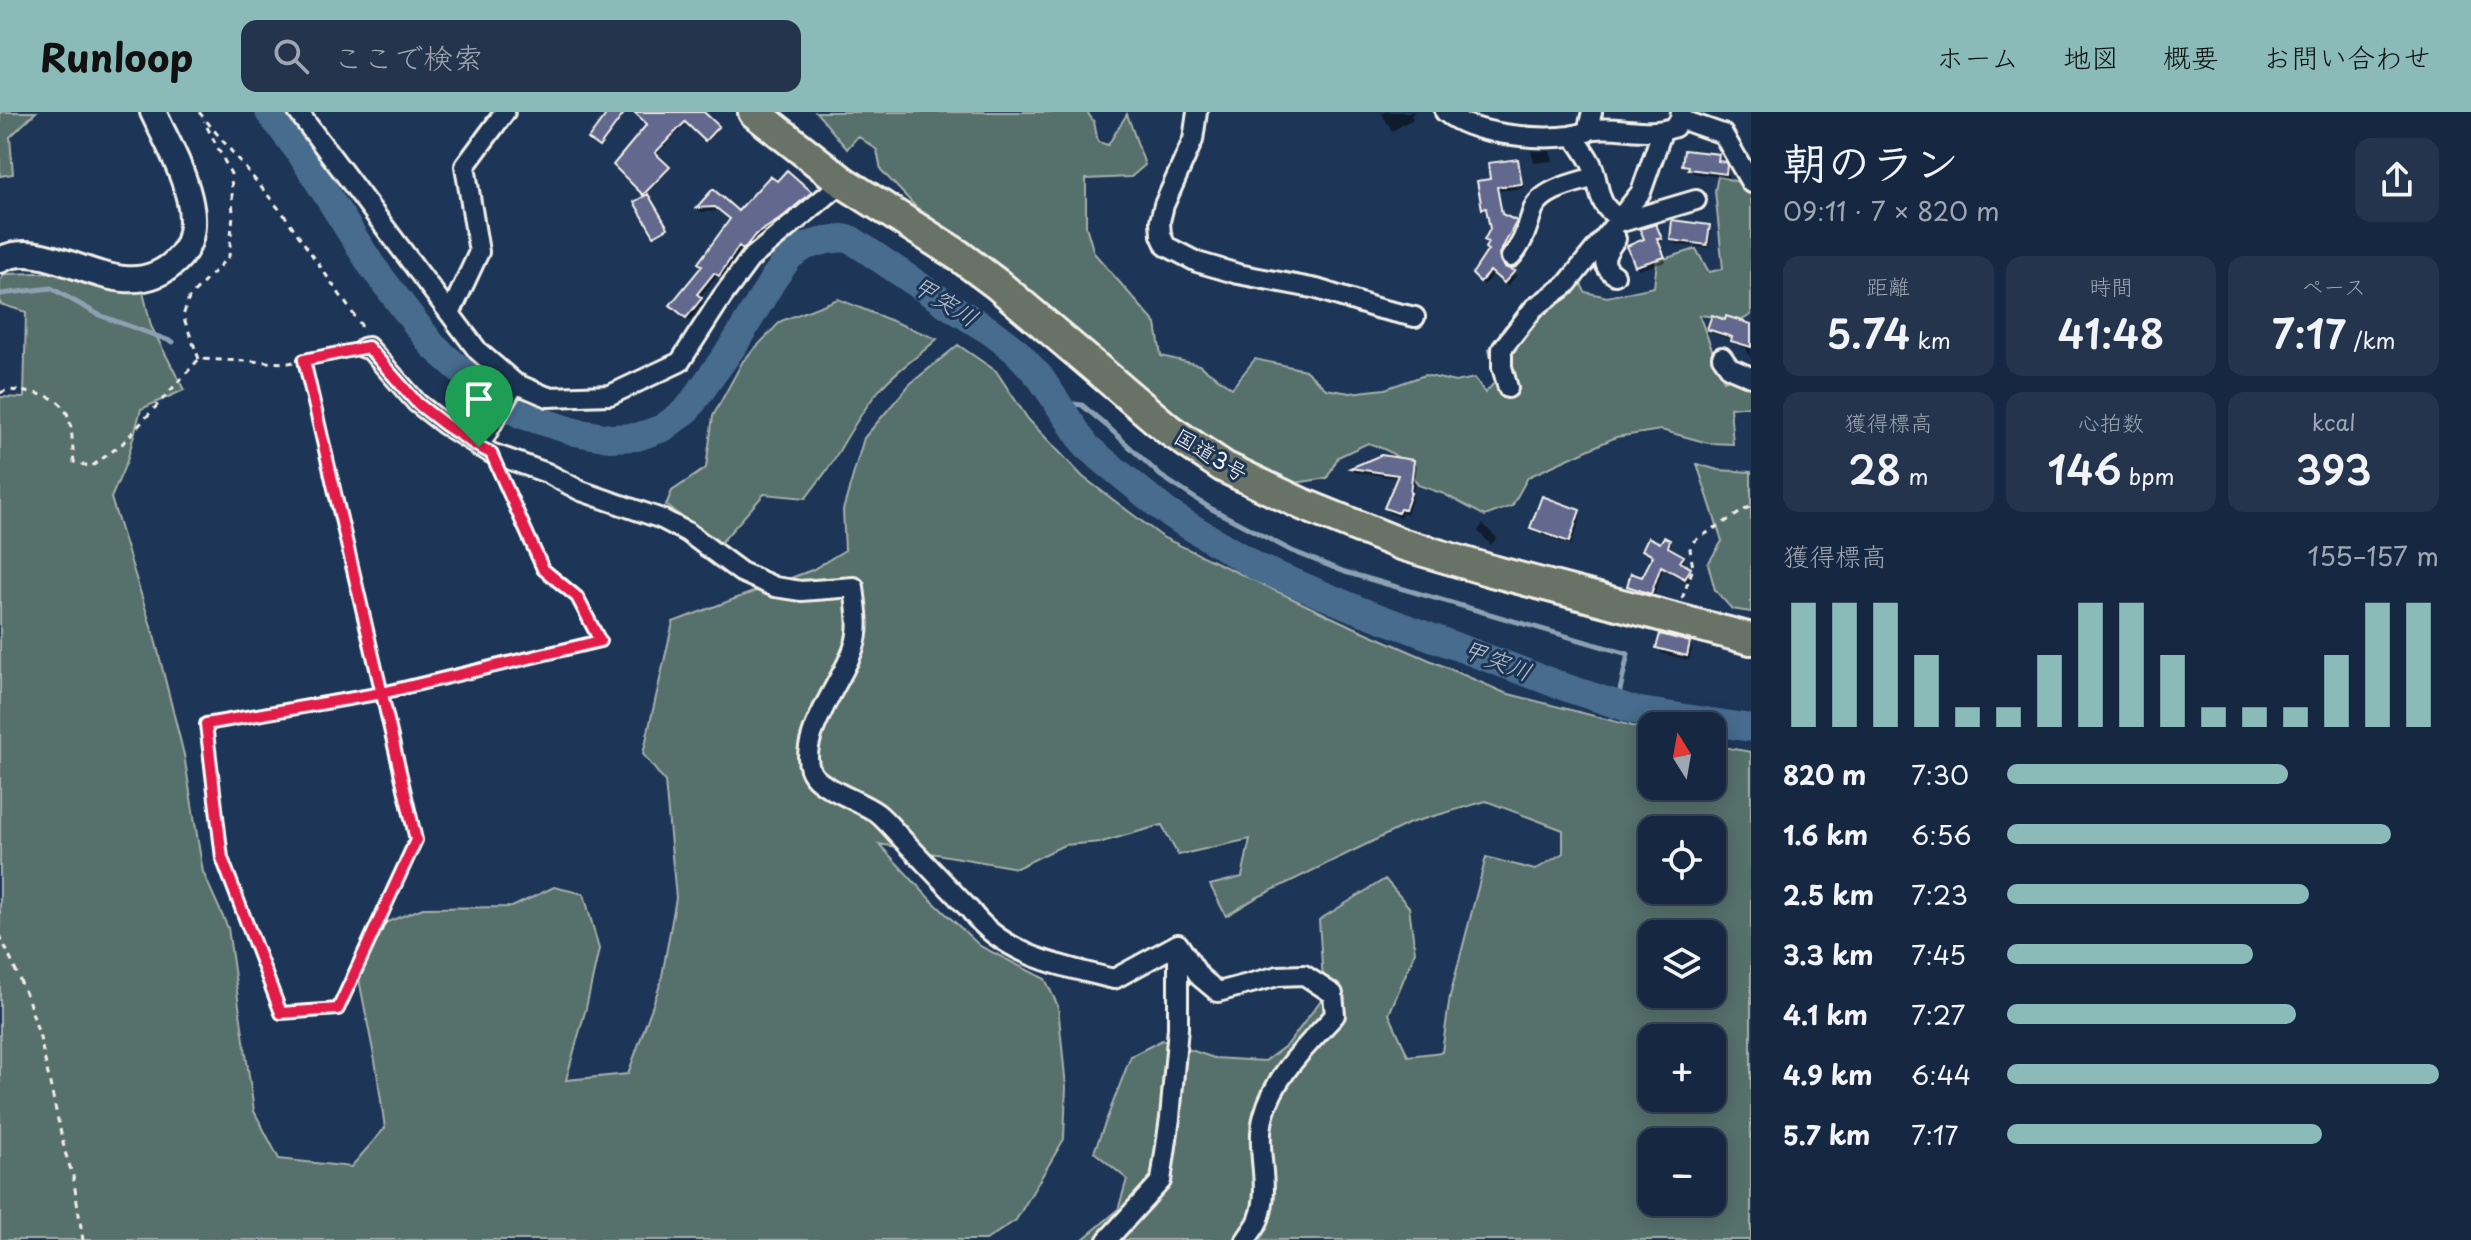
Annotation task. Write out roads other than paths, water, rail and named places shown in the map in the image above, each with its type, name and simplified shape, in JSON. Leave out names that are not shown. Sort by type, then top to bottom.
[{"type":"highway","name":"国道3号","points":[[754,112],[843,182],[978,269],[1169,430],[1224,467],[1302,504],[1401,544],[1751,639]]},
{"type":"main road","points":[[0,260],[18,254],[49,258],[129,280],[153,278],[178,260],[189,242],[191,204],[188,190],[153,112]]},
{"type":"street","points":[[298,112],[478,351],[515,383],[548,397],[610,395],[680,362],[750,259],[843,182]]},
{"type":"street","points":[[450,314],[479,252],[465,166],[505,112]]},
{"type":"street","points":[[1197,112],[1193,140],[1160,221],[1166,246],[1197,262],[1238,274],[1317,289],[1415,317]]},
{"type":"street","points":[[1445,112],[1454,120],[1497,132],[1546,138],[1595,129],[1662,132],[1675,127],[1680,115],[1723,134],[1751,183]]},
{"type":"street","points":[[1592,112],[1580,134],[1592,165],[1598,195],[1609,210],[1622,220],[1656,214],[1696,200]]},
{"type":"street","points":[[1508,388],[1502,367],[1502,349],[1534,308],[1566,285],[1622,220],[1641,192],[1662,132]]},
{"type":"street","points":[[1511,257],[1519,248],[1534,206],[1552,192],[1595,177]]},
{"type":"street","points":[[1615,275],[1607,270],[1604,262],[1606,252],[1622,232],[1622,220]]},
{"type":"street","points":[[364,348],[368,347],[417,403],[485,450],[547,473],[581,491],[662,519],[687,532],[741,572],[775,587],[801,591],[854,587],[856,639],[844,671],[826,701],[807,760],[813,775],[824,785],[856,799],[879,815],[970,910],[983,928],[1049,964],[1114,979],[1178,944]]},
{"type":"street","points":[[1722,357],[1730,368],[1751,377]]},
{"type":"street","points":[[485,450],[515,383]]},
{"type":"street","points":[[1107,1240],[1161,1181],[1178,1028],[1178,944]]},
{"type":"street","points":[[1178,944],[1200,977],[1218,992],[1278,976],[1304,975],[1333,994],[1335,1015],[1282,1076],[1264,1114],[1261,1130],[1264,1193],[1260,1218],[1246,1240]]},
{"type":"waterway","name":"甲突川","points":[[269,112],[301,154],[372,266],[433,346],[481,388],[522,415],[575,432],[610,438],[637,437],[663,428],[687,410],[735,343],[790,256],[806,246],[827,240],[852,240],[1016,351],[1040,377],[1087,447],[1168,513],[1257,567],[1356,609],[1634,710],[1751,728]]},
{"type":"waterway","points":[[1,294],[51,288],[99,315],[173,342]]},
{"type":"waterway","points":[[1058,406],[1082,405],[1161,476],[1210,508],[1292,551],[1345,572],[1628,654],[1617,704]]}]
